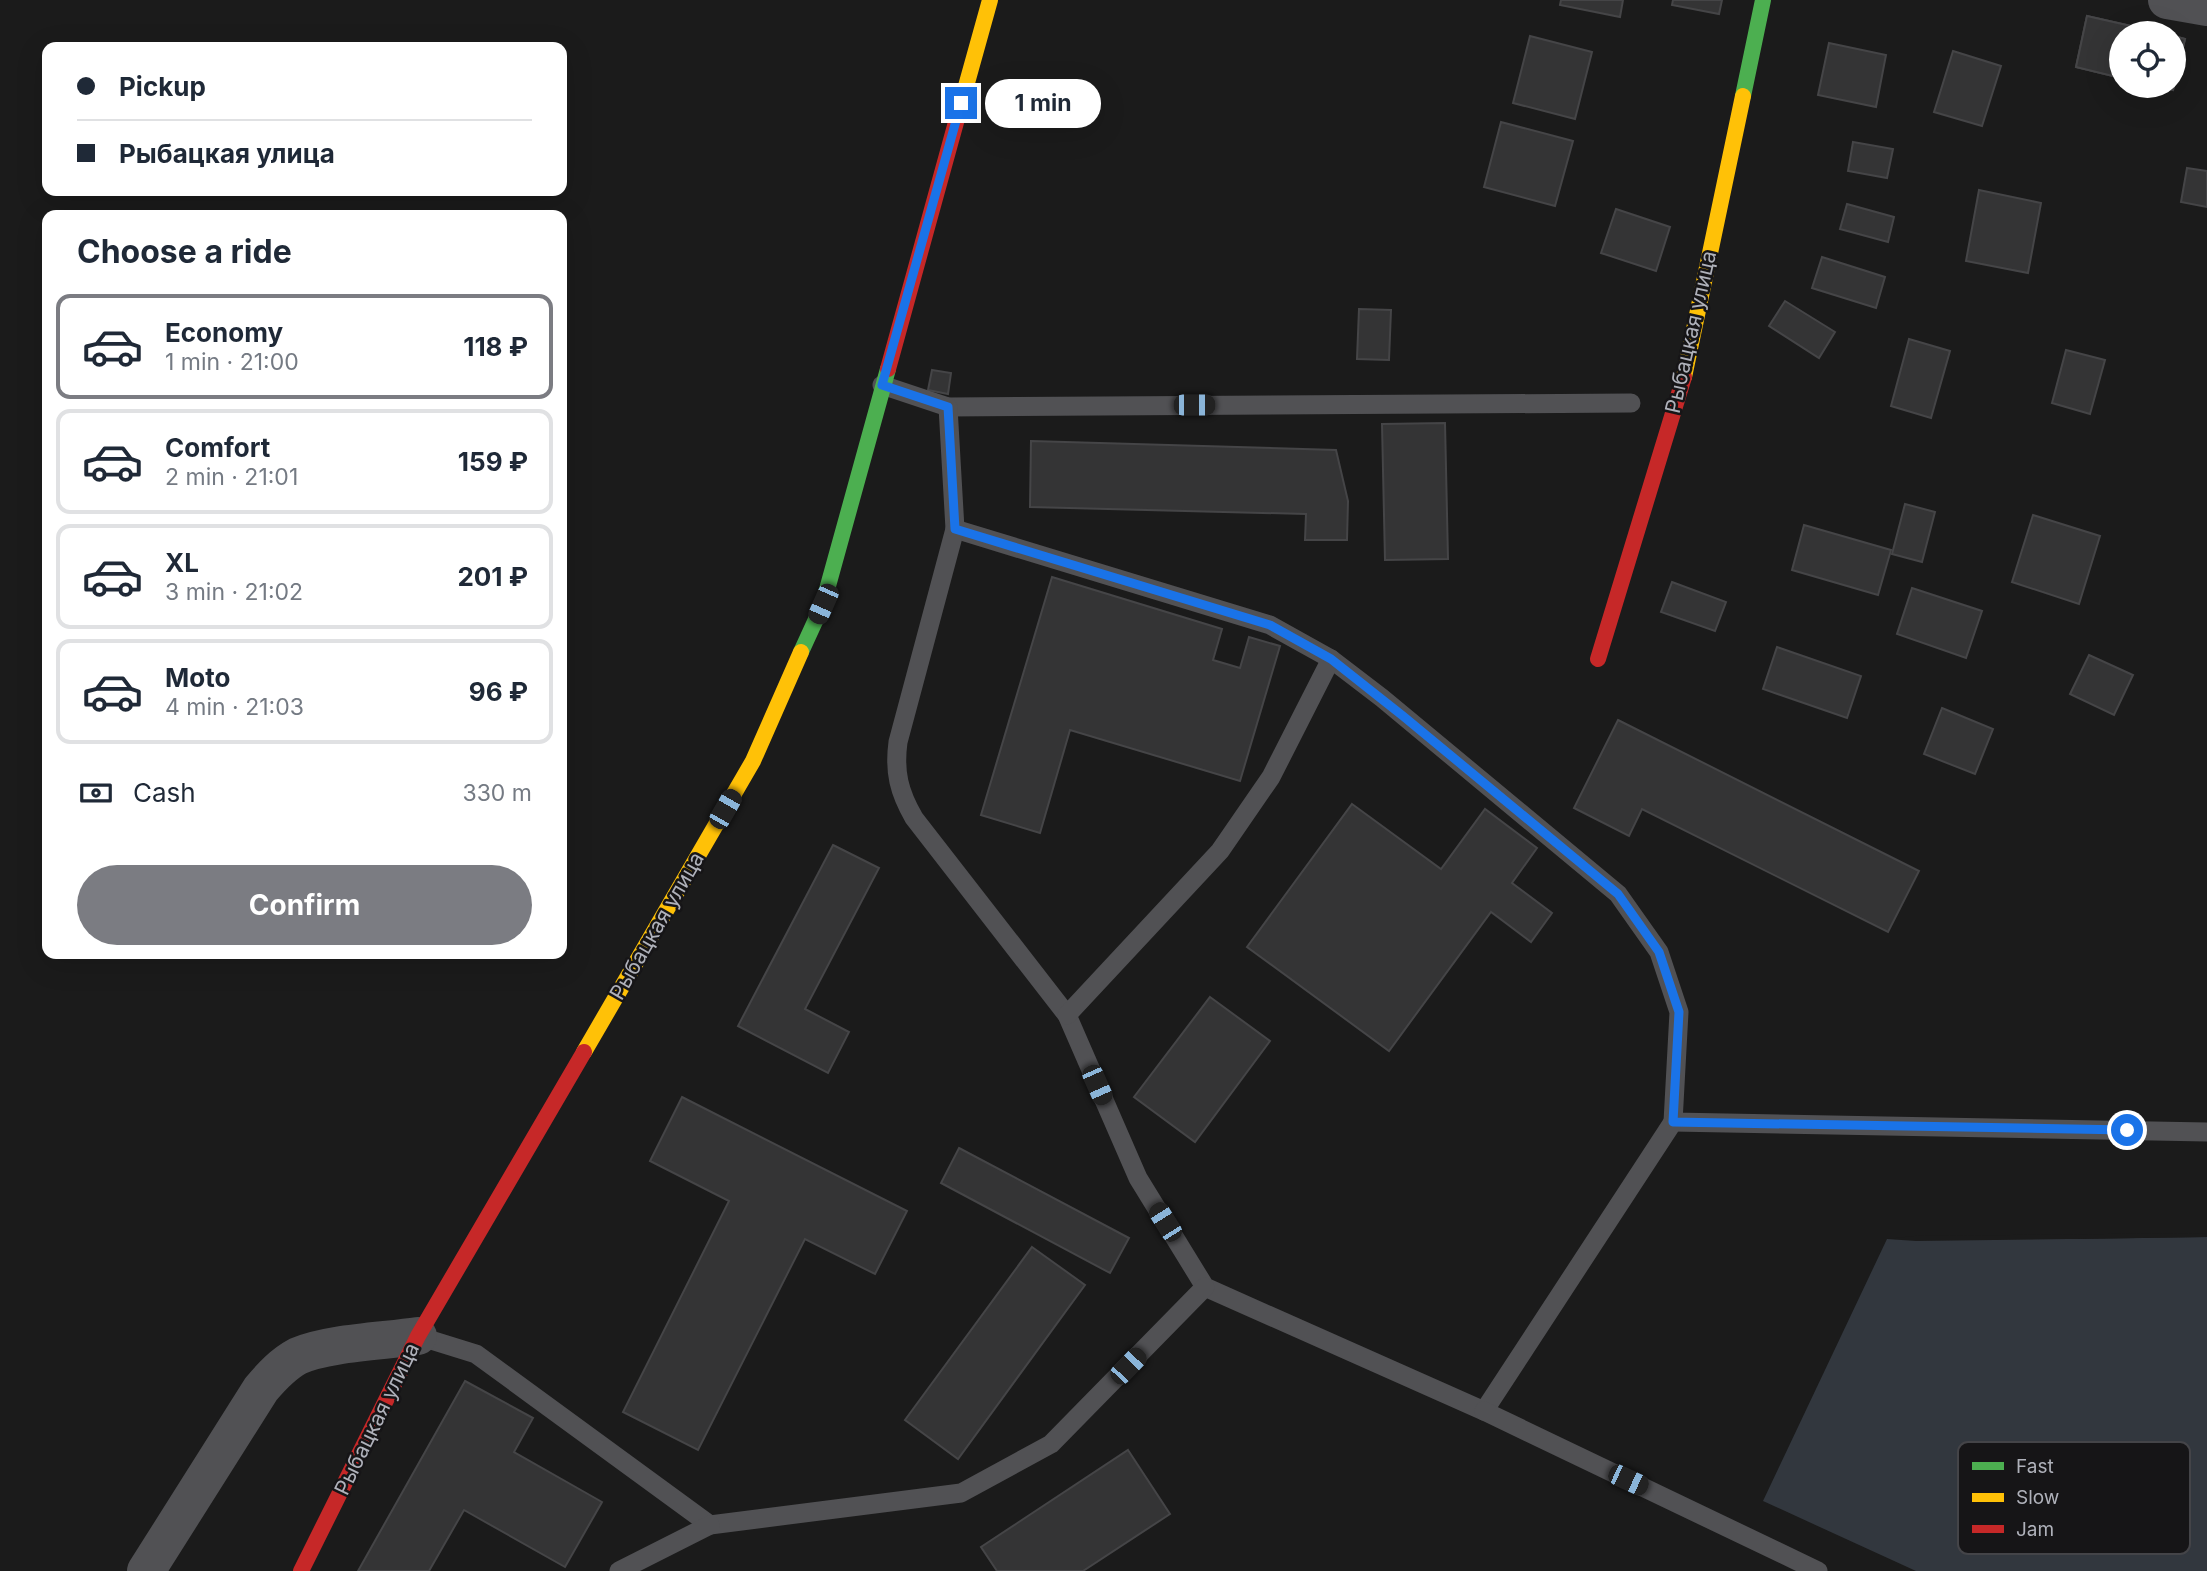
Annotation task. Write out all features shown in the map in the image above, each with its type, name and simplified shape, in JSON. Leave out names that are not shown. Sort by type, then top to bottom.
[{"type":"street","name":"Рыбацкая улица","points":[[302,1571],[418,1336],[753,761],[823,604],[990,0]]},
{"type":"street","name":"Рыбацкая улица","points":[[1598,659],[1687,369],[1763,0]]},
{"type":"street","points":[[2167,0],[2207,7]]},
{"type":"street","points":[[146,1571],[261,1389],[278,1370],[299,1356],[323,1349],[418,1336]]},
{"type":"lane","points":[[882,385],[948,407],[1631,403]]},
{"type":"lane","points":[[948,407],[955,529],[898,742],[895,768],[900,795],[914,818],[1067,1015],[1138,1178],[1205,1287],[1484,1411],[1818,1571]]},
{"type":"lane","points":[[955,529],[1270,625],[1331,659],[1618,894],[1659,952],[1679,1012],[1673,1122],[1484,1411]]},
{"type":"lane","points":[[1067,1015],[1220,851],[1271,777],[1331,659]]},
{"type":"lane","points":[[1673,1122],[2207,1132]]},
{"type":"lane","points":[[620,1571],[710,1525],[961,1493],[1051,1444],[1205,1287]]},
{"type":"lane","points":[[418,1336],[476,1354],[710,1525]]},
{"type":"shaded area","points":[[2207,1237],[2207,1571],[1916,1571],[1763,1501],[1887,1239],[1916,1241]]},
{"type":"pier","points":[[2207,1233],[2207,1237],[1887,1239],[1914,1236]]},
{"type":"building","points":[[1561,0],[1623,0],[1620,17],[1560,5]]},
{"type":"building","points":[[1673,0],[1722,0],[1719,14],[1672,5]]},
{"type":"building","points":[[2087,16],[2109,21],[2109,75],[2076,67]]},
{"type":"building","points":[[2087,16],[2109,21],[2109,75],[2076,67]]},
{"type":"building","points":[[1530,36],[1592,52],[1575,119],[1513,103]]},
{"type":"building","points":[[1829,43],[1886,55],[1876,107],[1818,95]]},
{"type":"building","points":[[1953,51],[2001,66],[1982,126],[1934,112]]},
{"type":"building","points":[[1501,122],[1573,141],[1555,206],[1484,187]]},
{"type":"building","points":[[1853,142],[1893,149],[1887,178],[1848,171]]},
{"type":"building","points":[[2187,168],[2207,171],[2207,207],[2181,202]]},
{"type":"building","points":[[1979,190],[2041,203],[2028,273],[1966,261]]},
{"type":"building","points":[[1847,204],[1894,217],[1888,242],[1840,229]]},
{"type":"building","points":[[1616,209],[1670,227],[1656,271],[1601,253]]},
{"type":"building","points":[[1822,257],[1885,277],[1876,308],[1812,288]]},
{"type":"building","points":[[1785,301],[1835,332],[1819,358],[1769,326]]},
{"type":"building","points":[[1359,309],[1391,310],[1389,360],[1357,359]]},
{"type":"building","points":[[1909,339],[1950,351],[1931,418],[1891,406]]},
{"type":"building","points":[[2066,350],[2105,360],[2090,414],[2052,403]]},
{"type":"building","points":[[932,370],[951,373],[948,394],[928,390]]},
{"type":"building","points":[[1445,423],[1448,559],[1385,560],[1382,424]]},
{"type":"building","points":[[1031,441],[1336,450],[1348,501],[1347,540],[1305,540],[1306,514],[1030,507]]},
{"type":"building","points":[[1905,504],[1935,512],[1922,562],[1892,554]]},
{"type":"building","points":[[2033,515],[2100,536],[2079,604],[2012,582]]},
{"type":"building","points":[[1804,525],[1891,550],[1878,595],[1792,570]]},
{"type":"building","points":[[1052,577],[1222,629],[1213,660],[1240,668],[1249,637],[1280,646],[1240,781],[1070,730],[1040,833],[981,815]]},
{"type":"building","points":[[1672,582],[1726,602],[1715,631],[1661,612]]},
{"type":"building","points":[[1912,588],[1982,611],[1966,658],[1897,634]]},
{"type":"building","points":[[1777,647],[1861,676],[1847,718],[1763,689]]},
{"type":"building","points":[[2089,655],[2133,675],[2114,715],[2070,694]]},
{"type":"building","points":[[1942,708],[1993,729],[1975,774],[1924,754]]},
{"type":"building","points":[[1618,720],[1919,871],[1888,932],[1642,809],[1629,836],[1574,808]]},
{"type":"building","points":[[1352,804],[1441,869],[1485,809],[1537,848],[1512,883],[1552,913],[1531,942],[1491,912],[1389,1051],[1247,947]]},
{"type":"building","points":[[833,845],[879,868],[805,1009],[849,1032],[828,1073],[738,1026]]},
{"type":"building","points":[[1210,997],[1270,1041],[1195,1142],[1134,1097]]},
{"type":"building","points":[[682,1097],[907,1211],[875,1274],[805,1239],[698,1450],[623,1412],[729,1201],[650,1161]]},
{"type":"building","points":[[959,1148],[1129,1238],[1110,1273],[941,1183]]},
{"type":"building","points":[[1032,1247],[1085,1285],[958,1459],[905,1420]]},
{"type":"building","points":[[465,1381],[533,1418],[514,1452],[602,1502],[565,1567],[464,1510],[429,1571],[358,1571]]},
{"type":"building","points":[[1128,1450],[1170,1514],[1083,1571],[997,1571],[981,1547]]},
{"type":"traffic: fast","points":[[1743,96],[1763,0]]},
{"type":"traffic: fast","points":[[801,652],[823,604],[888,369]]},
{"type":"traffic: slow","points":[[958,115],[990,0]]},
{"type":"traffic: slow","points":[[1684,377],[1743,96]]},
{"type":"traffic: slow","points":[[584,1052],[753,761],[801,652]]},
{"type":"traffic: jam","points":[[888,369],[958,115]]},
{"type":"traffic: jam","points":[[1598,659],[1684,377]]},
{"type":"traffic: jam","points":[[301,1571],[418,1336],[584,1052]]},
{"type":"route","points":[[961,103],[882,385],[948,407],[955,529],[1270,625],[1331,659],[1382,698],[1618,894],[1659,952],[1679,1012],[1673,1122],[2127,1130]]}]
